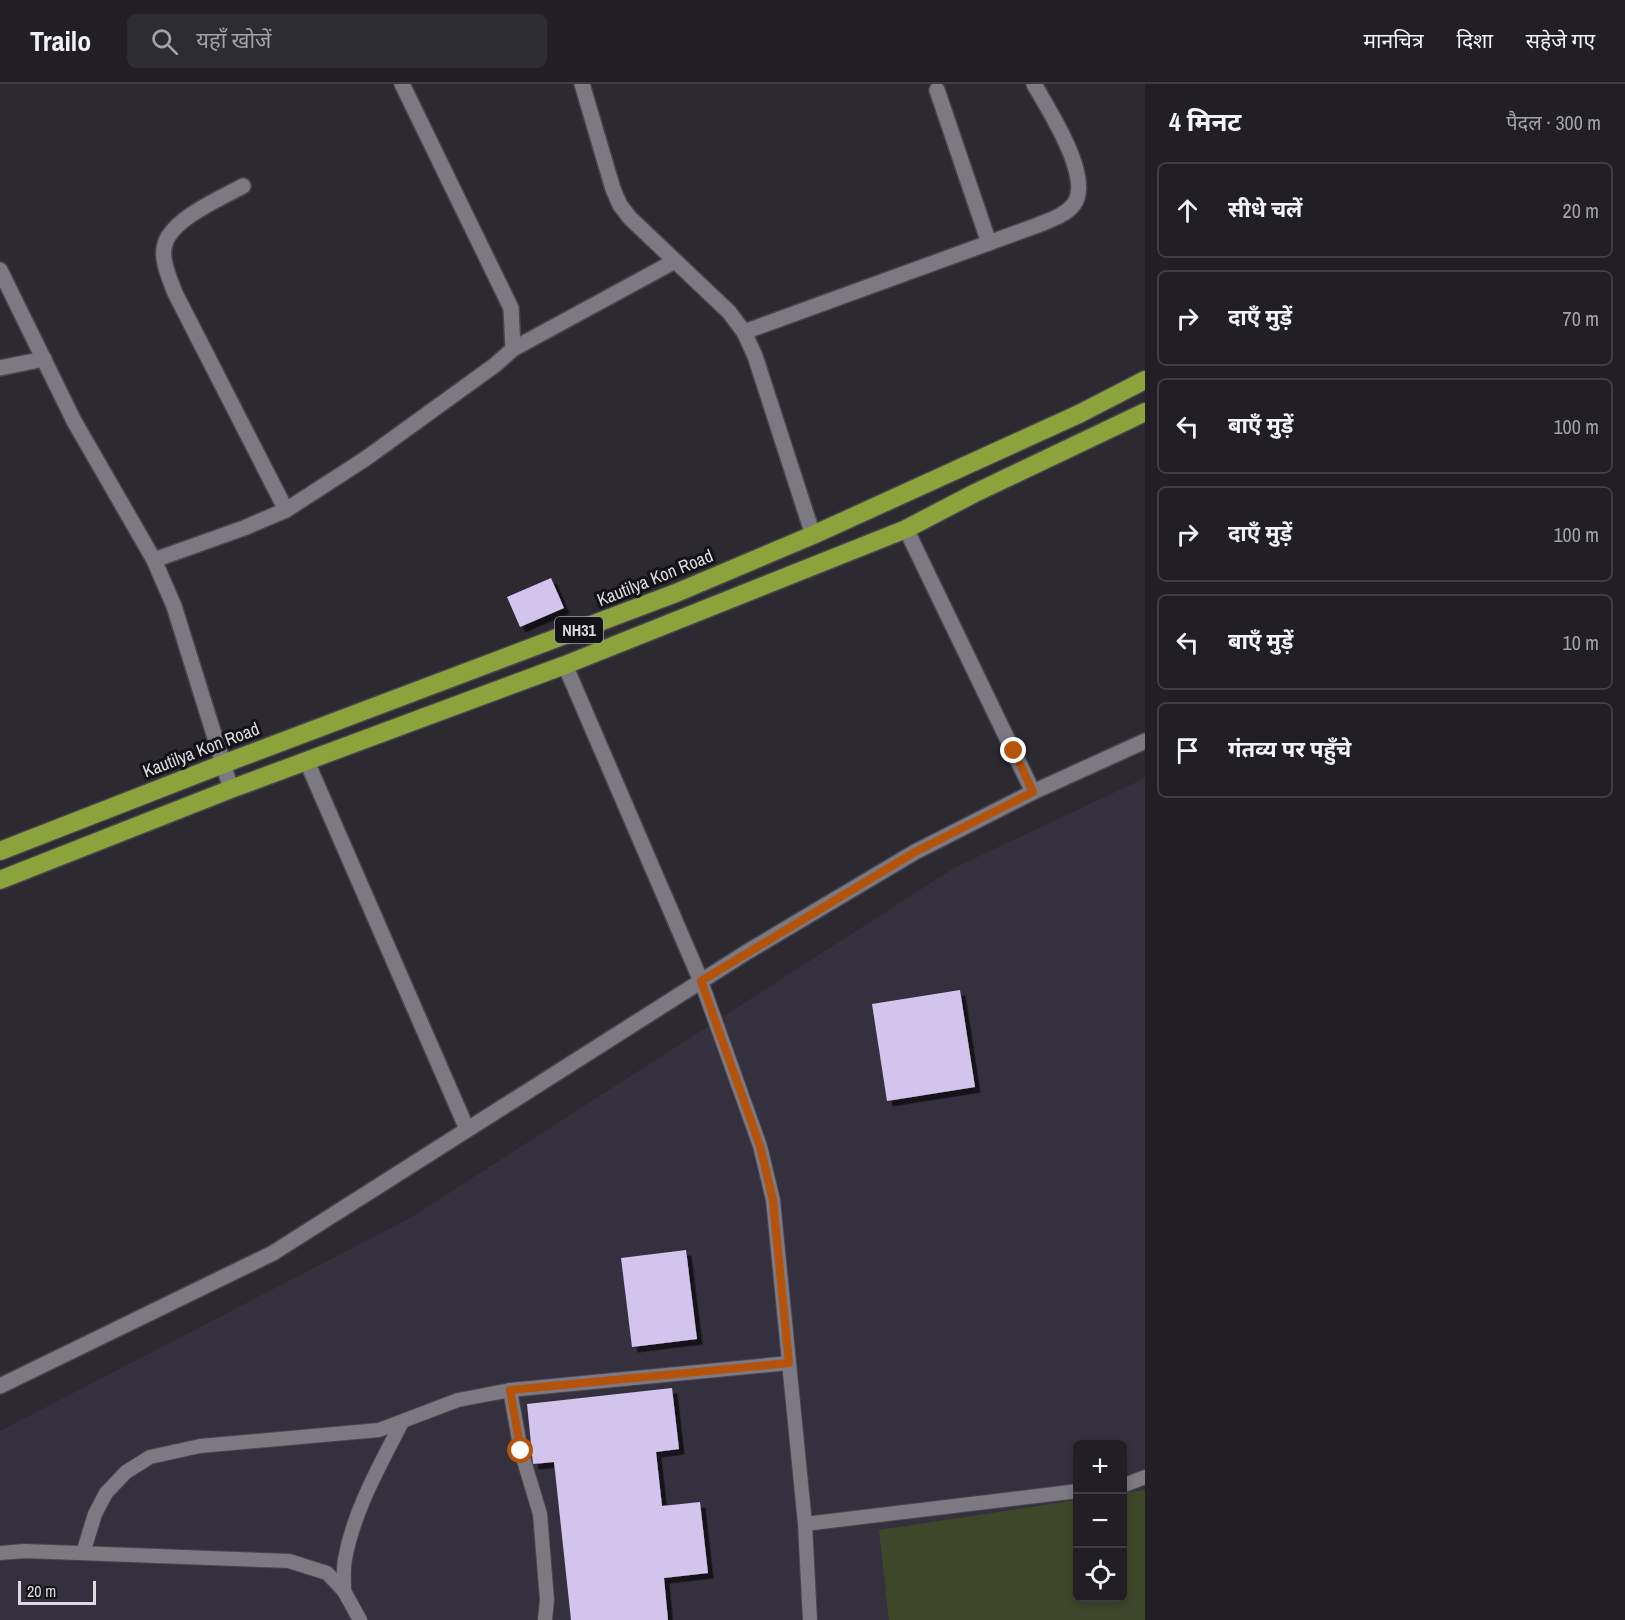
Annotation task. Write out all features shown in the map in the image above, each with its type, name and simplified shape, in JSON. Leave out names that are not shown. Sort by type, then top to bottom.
[{"type":"highway","name":"Kautilya Kon Road","points":[[0,851],[676,593],[813,535],[1079,414],[1145,380]]},
{"type":"highway","name":"NH31","points":[[0,880],[231,789],[565,665],[906,529],[975,493],[1145,412]]},
{"type":"street","points":[[402,84],[511,308],[513,349]]},
{"type":"street","points":[[582,84],[613,189],[620,205],[630,218],[729,312],[744,332],[755,356],[813,535]]},
{"type":"street","points":[[744,332],[1063,214],[1074,203],[1078,187],[1076,168],[1034,84]]},
{"type":"street","points":[[937,90],[989,243]]},
{"type":"street","points":[[243,186],[191,215],[174,229],[165,243],[165,264],[175,294],[286,510]]},
{"type":"street","points":[[154,560],[244,528],[286,510],[365,459],[495,365],[513,349],[675,261]]},
{"type":"street","points":[[0,270],[74,421],[154,560],[174,606],[231,789]]},
{"type":"street","points":[[0,368],[44,359]]},
{"type":"street","points":[[906,529],[1033,792]]},
{"type":"street","points":[[565,665],[701,981]]},
{"type":"street","points":[[0,1386],[273,1252],[701,981],[915,852],[1033,792],[1145,741]]},
{"type":"street","points":[[307,762],[467,1129]]},
{"type":"lane","points":[[701,981],[760,1146],[773,1200],[805,1524],[810,1620]]},
{"type":"lane","points":[[83,1553],[95,1514],[106,1492],[126,1472],[150,1457],[200,1446],[379,1430],[458,1400],[510,1390],[789,1363]]},
{"type":"lane","points":[[510,1390],[521,1451],[540,1514],[547,1600],[545,1620]]},
{"type":"lane","points":[[344,1591],[344,1561],[350,1537],[367,1494],[402,1422]]},
{"type":"lane","points":[[1127,1484],[1145,1477]]},
{"type":"lane","points":[[805,1524],[1073,1491]]},
{"type":"lane","points":[[0,1553],[25,1551],[289,1561],[327,1573],[344,1591],[360,1620]]},
{"type":"shaded area","points":[[1145,778],[1145,1620],[0,1620],[0,1431],[410,1218],[954,868]]},
{"type":"green space","points":[[1145,1490],[1145,1620],[889,1620],[879,1530],[1073,1501],[1073,1602],[1127,1602],[1127,1492]]},
{"type":"building","points":[[551,578],[564,608],[520,627],[507,597]]},
{"type":"building","points":[[960,990],[975,1087],[887,1101],[872,1004]]},
{"type":"building","points":[[686,1250],[697,1339],[632,1347],[621,1258]]},
{"type":"building","points":[[672,1388],[679,1449],[656,1452],[662,1506],[700,1502],[708,1573],[664,1578],[668,1620],[571,1620],[554,1462],[533,1464],[527,1404]]},
{"type":"route","points":[[521,1451],[510,1390],[789,1363],[773,1200],[760,1146],[701,981],[915,852],[1033,792],[1014,751]]}]
